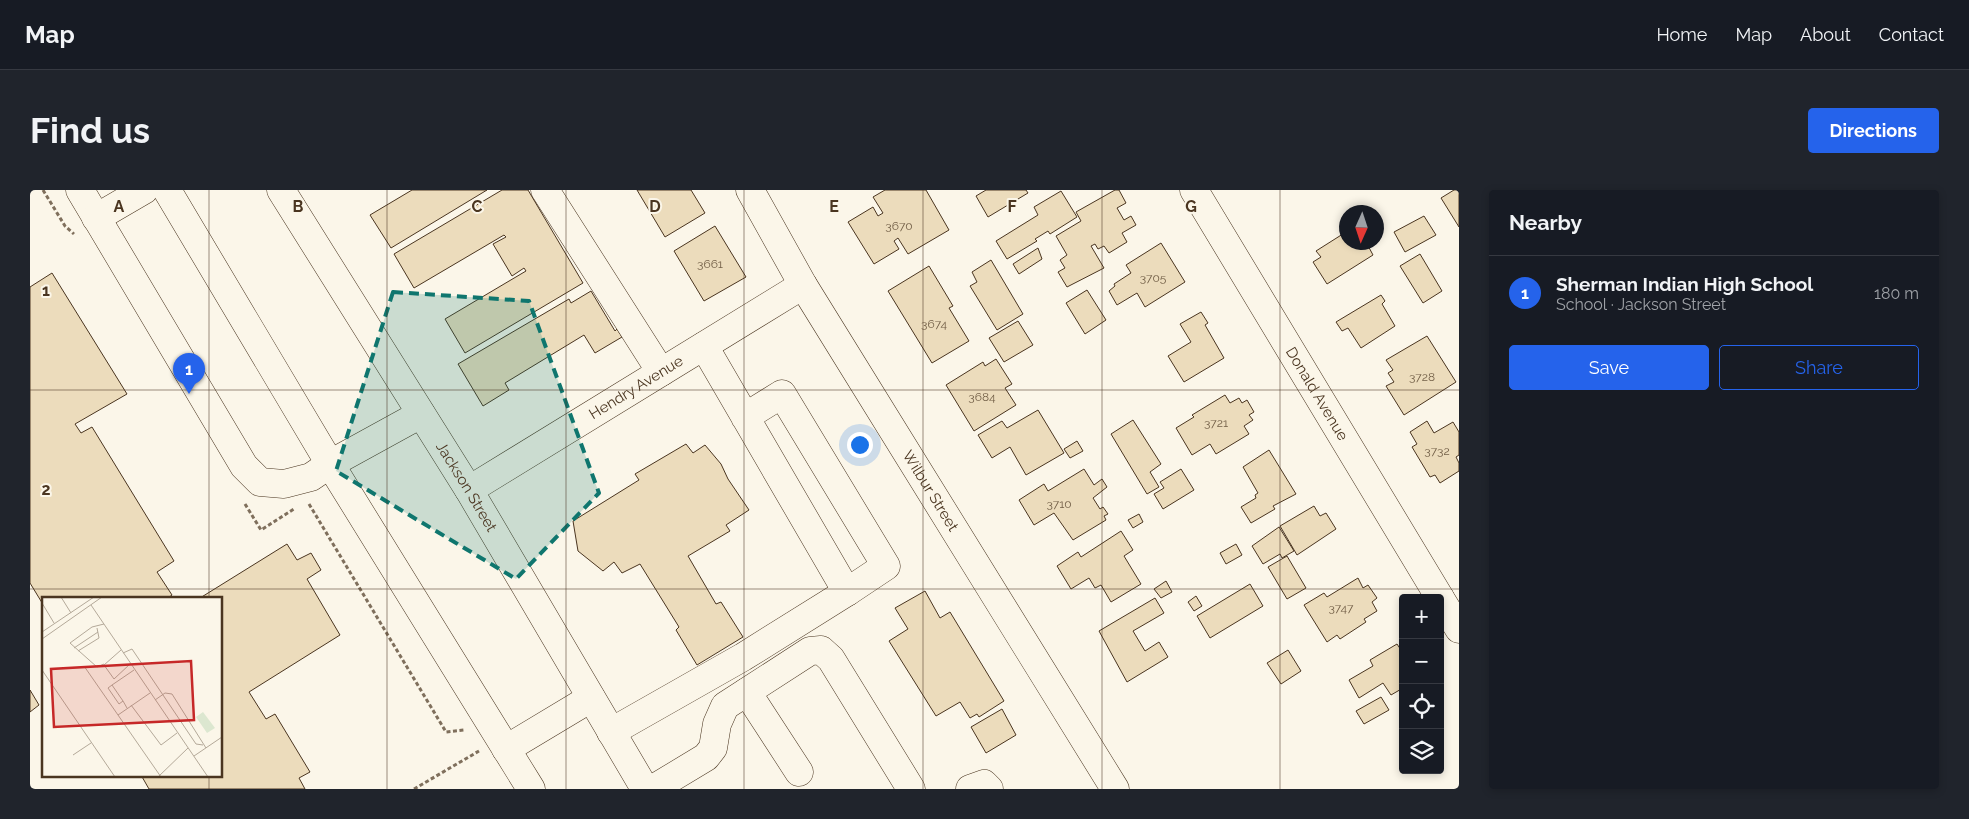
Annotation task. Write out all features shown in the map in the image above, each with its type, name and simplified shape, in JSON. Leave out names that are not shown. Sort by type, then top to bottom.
[{"type":"street","points":[[80,190],[244,466],[260,482],[275,484],[311,477],[330,464],[421,414]]},
{"type":"street","points":[[96,218],[144,190]]},
{"type":"street","points":[[167,190],[330,464],[495,748],[531,789]]},
{"type":"street","name":"Jackson Street","points":[[281,190],[469,490],[645,789]]},
{"type":"street","points":[[545,190],[661,372]]},
{"type":"street","name":"Wilbur Street","points":[[750,190],[804,285],[1115,789]]},
{"type":"street","name":"Donald Avenue","points":[[1194,190],[1438,594]]},
{"type":"street","name":"Hendry Avenue","points":[[469,490],[804,285]]},
{"type":"street","points":[[704,346],[847,592]]},
{"type":"street","points":[[611,732],[743,657],[886,566],[782,394],[745,417]]},
{"type":"street","name":"Donald Avenue","points":[[1444,605],[1459,629]]},
{"type":"street","points":[[653,789],[706,757],[713,748],[717,724],[725,706],[810,651],[821,650],[831,660],[911,789]]},
{"type":"street","points":[[746,692],[799,772]]},
{"type":"street","points":[[495,748],[591,698]]},
{"type":"street","points":[[970,789],[984,784],[989,789]]},
{"type":"path","points":[[414,789],[495,748]]},
{"type":"highlighted area","points":[[393,292],[529,301],[599,493],[516,579],[336,471]]},
{"type":"building","points":[[412,190],[487,190],[391,248],[370,215]]},
{"type":"building","points":[[502,190],[528,190],[583,283],[465,353],[445,319],[526,271],[524,268],[512,276],[493,244],[506,237],[504,235],[414,288],[394,254]]},
{"type":"building","points":[[637,190],[691,190],[705,213],[665,237]]},
{"type":"building","points":[[885,190],[926,190],[949,230],[908,254],[898,238],[894,241],[899,249],[874,264],[848,222],[873,207],[878,216],[883,213],[873,197]]},
{"type":"building","points":[[986,190],[1026,190],[1028,193],[988,217],[976,196]]},
{"type":"building","points":[[1115,190],[1119,190],[1126,203],[1117,208],[1124,220],[1131,216],[1136,225],[1122,233],[1127,242],[1109,253],[1104,246],[1098,249],[1095,244],[1091,246],[1104,268],[1067,287],[1058,272],[1065,268],[1060,260],[1067,255],[1056,236],[1081,221],[1076,212]]},
{"type":"building","points":[[1454,190],[1459,190],[1459,227],[1441,198]]},
{"type":"building","points":[[1061,191],[1077,217],[1050,234],[1048,231],[1035,239],[1037,241],[1007,259],[996,241],[1038,215],[1034,207]]},
{"type":"building","points":[[1424,216],[1436,235],[1405,252],[1394,232]]},
{"type":"building","points":[[715,226],[746,277],[704,301],[674,251]]},
{"type":"building","points":[[1339,236],[1339,250],[1370,250],[1373,255],[1327,284],[1313,262],[1321,257],[1316,251]]},
{"type":"building","points":[[1161,243],[1185,282],[1145,307],[1137,293],[1117,305],[1109,291],[1115,286],[1114,284],[1131,273],[1126,265]]},
{"type":"building","points":[[1038,248],[1042,259],[1019,274],[1013,264]]},
{"type":"building","points":[[1420,254],[1442,291],[1423,303],[1400,266]]},
{"type":"building","points":[[991,260],[1023,314],[997,330],[970,286],[977,282],[972,272]]},
{"type":"building","points":[[929,266],[953,306],[949,308],[969,341],[932,363],[888,291]]},
{"type":"building","points":[[52,273],[127,394],[75,424],[81,433],[92,427],[174,561],[157,572],[172,595],[169,597],[42,597],[42,603],[30,583],[30,287]]},
{"type":"building","points":[[1087,290],[1106,320],[1085,334],[1066,303]]},
{"type":"building","points":[[591,291],[615,331],[617,329],[622,337],[595,353],[584,335],[505,383],[509,390],[483,406],[458,364],[569,299],[571,303]]},
{"type":"building","points":[[1381,295],[1385,301],[1382,304],[1395,326],[1361,348],[1348,328],[1342,331],[1336,322]]},
{"type":"building","points":[[1201,312],[1208,323],[1205,325],[1224,358],[1184,382],[1168,356],[1191,342],[1180,324]]},
{"type":"building","points":[[1018,321],[1033,345],[1004,362],[989,338]]},
{"type":"building","points":[[1427,336],[1456,382],[1404,415],[1386,386],[1394,382],[1388,373],[1393,370],[1386,360]]},
{"type":"building","points":[[996,359],[1012,384],[1005,388],[1016,405],[974,431],[946,385],[983,362],[985,366]]},
{"type":"building","points":[[1225,395],[1230,403],[1239,398],[1242,403],[1247,400],[1254,412],[1249,415],[1253,420],[1244,426],[1249,434],[1216,454],[1210,444],[1192,455],[1176,428],[1194,417],[1192,415]]},
{"type":"building","points":[[1038,410],[1064,453],[1026,475],[1010,447],[992,458],[978,435],[1002,421],[1007,428]]},
{"type":"building","points":[[1133,420],[1161,464],[1150,472],[1159,487],[1147,494],[1111,434]]},
{"type":"building","points":[[1427,421],[1434,433],[1453,422],[1459,432],[1459,455],[1456,457],[1459,463],[1459,471],[1440,483],[1435,475],[1430,477],[1412,447],[1417,444],[1410,432]]},
{"type":"building","points":[[1077,441],[1083,451],[1070,458],[1064,449]]},
{"type":"building","points":[[686,444],[693,453],[705,445],[721,464],[728,479],[749,510],[726,525],[730,531],[688,556],[716,604],[721,602],[743,637],[697,665],[676,630],[679,627],[640,564],[622,573],[614,562],[603,571],[578,551],[573,521],[639,480],[635,474]]},
{"type":"building","points":[[1269,450],[1296,494],[1273,506],[1275,509],[1251,523],[1241,507],[1256,498],[1255,495],[1258,493],[1243,467]]},
{"type":"building","points":[[1084,469],[1094,485],[1102,479],[1107,487],[1093,498],[1100,509],[1103,507],[1108,514],[1104,516],[1106,520],[1073,540],[1054,513],[1034,525],[1019,500],[1044,484],[1048,491]]},
{"type":"building","points":[[1181,469],[1194,490],[1163,509],[1154,494],[1164,488],[1160,482]]},
{"type":"building","points":[[1314,506],[1320,516],[1326,513],[1336,529],[1297,555],[1280,526]]},
{"type":"building","points":[[1139,514],[1143,522],[1133,528],[1128,520]]},
{"type":"building","points":[[1279,527],[1294,551],[1282,558],[1280,554],[1263,564],[1252,546]]},
{"type":"building","points":[[1121,531],[1133,550],[1124,556],[1141,584],[1111,602],[1101,585],[1095,588],[1089,578],[1071,589],[1057,566],[1078,552],[1081,557]]},
{"type":"building","points":[[287,544],[297,560],[311,553],[321,570],[307,579],[340,635],[249,692],[266,719],[275,714],[310,772],[299,778],[305,789],[149,789],[142,776],[222,776],[222,597],[202,597]]},
{"type":"building","points":[[1236,544],[1242,555],[1226,564],[1220,553]]},
{"type":"building","points":[[1287,556],[1306,588],[1287,599],[1268,567]]},
{"type":"building","points":[[1358,578],[1363,588],[1368,585],[1377,598],[1372,602],[1377,611],[1364,619],[1366,622],[1340,639],[1337,635],[1327,642],[1304,605],[1324,593],[1327,597]]},
{"type":"building","points":[[1166,581],[1172,592],[1161,598],[1154,589]]},
{"type":"building","points":[[1250,584],[1263,606],[1210,638],[1197,616]]},
{"type":"building","points":[[925,591],[940,618],[950,612],[1004,701],[979,717],[977,714],[970,718],[960,702],[936,716],[889,641],[908,629],[895,608]]},
{"type":"building","points":[[1196,596],[1202,606],[1194,611],[1188,602]]},
{"type":"building","points":[[1155,598],[1164,613],[1133,631],[1145,651],[1159,642],[1168,657],[1127,682],[1099,631]]},
{"type":"building","points":[[1397,644],[1399,647],[1399,690],[1391,695],[1383,683],[1359,698],[1349,680],[1373,666],[1370,660]]},
{"type":"building","points":[[1288,650],[1301,671],[1281,684],[1267,663]]},
{"type":"building","points":[[30,690],[39,705],[30,712]]},
{"type":"building","points":[[1381,697],[1389,710],[1364,724],[1356,711]]},
{"type":"building","points":[[1002,709],[1016,735],[986,753],[971,727]]},
{"type":"place","name":"Sherman Indian High School","points":[[189,394]]}]
